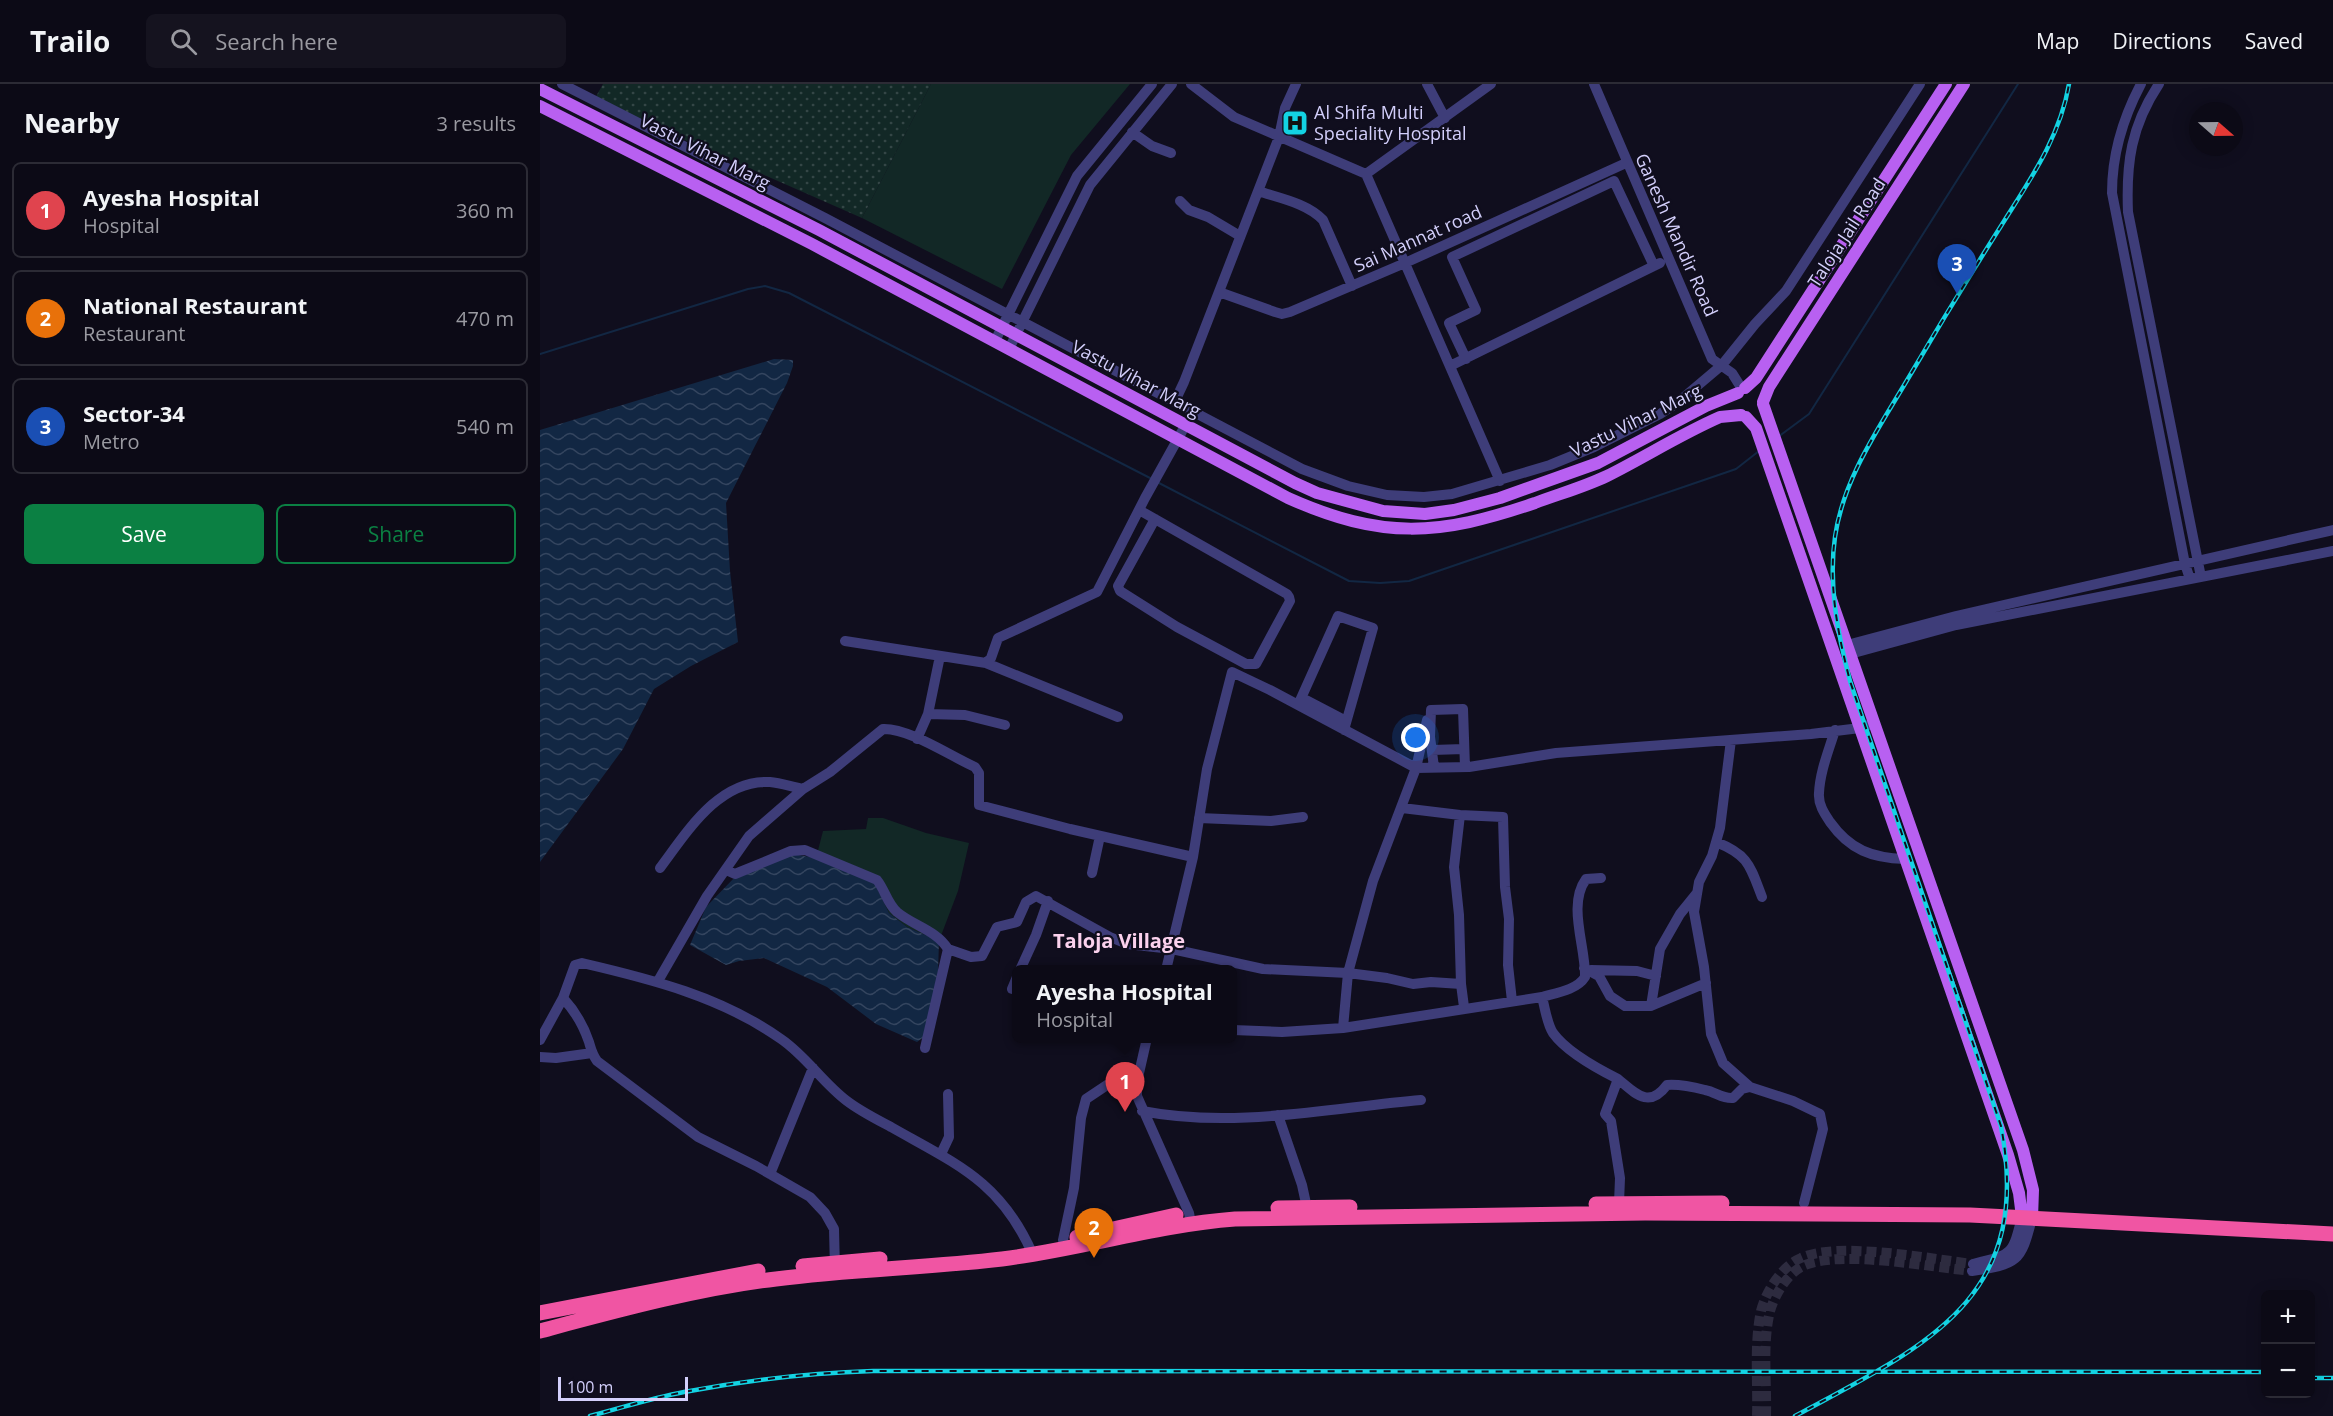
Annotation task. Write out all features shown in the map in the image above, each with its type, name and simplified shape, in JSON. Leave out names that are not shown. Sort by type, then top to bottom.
[{"type":"highway","points":[[540,1313],[773,1269],[835,1268],[1031,1250],[1235,1208],[1619,1203],[1970,1204],[2027,1213],[2333,1234]]},
{"type":"highway","points":[[1031,1250],[1150,1219],[1190,1218],[1645,1213],[1958,1215],[2027,1213],[2333,1224]]},
{"type":"highway","points":[[540,1331],[737,1286],[835,1268]]},
{"type":"main road","name":"Taloja Jail Road","points":[[1742,390],[1756,378],[1946,84]]},
{"type":"main road","name":"Taloja Jail Road","points":[[1763,403],[1769,387],[1964,84]]},
{"type":"main road","name":"Vastu Vihar Marg","points":[[540,89],[819,230],[1185,426],[1317,493],[1383,511],[1425,514],[1454,510],[1489,501],[1583,469],[1742,390]]},
{"type":"main road","points":[[540,106],[812,244],[1311,508],[1380,526],[1425,530],[1469,523],[1581,487],[1619,470],[1720,417],[1757,414],[1763,403]]},
{"type":"main road","points":[[1750,388],[1758,392],[1776,439],[2029,1171],[2027,1213],[1756,428],[1737,411],[1734,403],[1742,390],[1750,388]]},
{"type":"street","points":[[562,84],[583,89],[1302,468],[1370,492],[1400,496],[1431,496],[1462,492],[1560,461],[1641,425],[1677,403],[1722,365],[1755,324],[1786,291],[1920,84]]},
{"type":"street","points":[[995,341],[1077,176],[1152,84]]},
{"type":"street","points":[[1009,349],[1085,193],[1100,171],[1172,84]]},
{"type":"street","points":[[1191,84],[1234,117],[1366,174],[1500,481]]},
{"type":"street","points":[[1174,401],[1279,137],[1285,108],[1296,84]]},
{"type":"street","points":[[1427,84],[1445,118]]},
{"type":"street","points":[[1366,174],[1491,84]]},
{"type":"street","name":"Ganesh Mandir Road","points":[[1594,84],[1712,359],[1736,378],[1742,390]]},
{"type":"street","points":[[2141,84],[2121,127],[2112,176],[2112,193],[2184,564],[2195,578]]},
{"type":"street","points":[[2159,84],[2134,134],[2126,175],[2128,212],[2199,561],[2195,578]]},
{"type":"street","points":[[1132,132],[1152,146],[1171,153]]},
{"type":"street","name":"Sai Mannat road","points":[[1219,292],[1282,314],[1405,264],[1626,163]]},
{"type":"street","points":[[1466,359],[1449,323],[1476,310],[1452,257],[1614,181],[1654,266]]},
{"type":"street","points":[[1258,191],[1304,207],[1323,220],[1352,286]]},
{"type":"street","points":[[1180,201],[1189,210],[1208,217],[1240,236]]},
{"type":"street","points":[[1450,366],[1668,258]]},
{"type":"street","points":[[986,663],[991,658],[998,638],[1097,592],[1185,426]]},
{"type":"street","points":[[1139,510],[1155,519],[1289,597],[1290,602],[1256,664],[1246,664],[1177,627],[1120,591],[1118,586],[1155,519]]},
{"type":"street","points":[[1848,650],[1956,616],[2333,530]]},
{"type":"street","points":[[1848,650],[1956,625],[2333,551]]},
{"type":"street","points":[[1300,702],[1338,616],[1373,627],[1345,725]]},
{"type":"street","points":[[845,641],[986,663],[1118,717]]},
{"type":"street","points":[[917,739],[928,714],[940,656]]},
{"type":"street","points":[[1167,965],[1193,856],[1207,769],[1232,672],[1345,725],[1416,768],[1465,767],[1556,753],[1860,728],[1874,723]]},
{"type":"street","points":[[1434,767],[1431,710],[1463,709],[1465,767]]},
{"type":"street","points":[[928,714],[965,715],[1005,725]]},
{"type":"street","points":[[1343,1028],[1348,973],[1373,882],[1416,768],[1427,720]]},
{"type":"street","points":[[658,981],[707,896],[749,836],[802,789],[830,772],[883,729],[893,729],[975,767],[979,773],[979,805],[1100,836],[1193,856]]},
{"type":"street","points":[[1835,730],[1819,794],[1822,810],[1840,836],[1854,847],[1881,858],[1905,859]]},
{"type":"street","points":[[1731,740],[1716,842],[1699,882],[1694,912],[1706,983],[1711,1034],[1723,1063],[1750,1086],[1793,1101],[1820,1114],[1823,1129],[1804,1203]]},
{"type":"street","points":[[1432,750],[1464,749]]},
{"type":"street","points":[[660,868],[705,811],[726,793],[752,784],[770,782],[802,789]]},
{"type":"street","points":[[1402,808],[1460,815],[1503,817],[1505,887],[1509,919],[1508,965],[1512,1001]]},
{"type":"street","points":[[1460,815],[1454,867],[1460,915],[1461,984],[1464,1007]]},
{"type":"street","points":[[1199,818],[1271,821],[1303,817]]},
{"type":"street","points":[[1092,873],[1100,836]]},
{"type":"street","points":[[1716,842],[1735,849],[1750,865],[1762,897]]},
{"type":"street","points":[[726,870],[735,874],[791,851],[805,850],[817,854],[877,880],[890,905],[906,918],[941,938],[948,949],[971,957],[982,956],[997,927],[1017,922],[1026,902],[1036,896],[1127,944],[1172,949],[1263,969],[1348,973],[1413,984],[1431,982],[1461,984]]},
{"type":"street","points":[[1237,1030],[1282,1032],[1343,1028],[1464,1007],[1542,997],[1576,986],[1585,977],[1586,969],[1578,913],[1580,887],[1586,879],[1601,878]]},
{"type":"street","points":[[1651,1006],[1660,949],[1680,914],[1697,893]]},
{"type":"street","points":[[1022,965],[1048,901]]},
{"type":"street","points":[[925,1048],[948,949]]},
{"type":"street","points":[[540,1040],[563,998],[575,965],[578,963],[658,981],[738,1013],[783,1040],[848,1101],[941,1154],[983,1182],[1016,1222],[1031,1250]]},
{"type":"street","points":[[1586,969],[1637,971],[1656,976]]},
{"type":"street","points":[[1586,969],[1599,976],[1610,996],[1625,1006],[1651,1006],[1706,983]]},
{"type":"street","points":[[1542,997],[1552,1031],[1560,1040],[1637,1094],[1652,1099],[1659,1096],[1667,1086],[1678,1084],[1705,1090],[1723,1099],[1733,1098],[1742,1089],[1750,1086]]},
{"type":"street","points":[[563,998],[577,1018],[597,1061],[698,1137],[810,1197],[825,1213],[834,1229],[835,1268]]},
{"type":"street","points":[[1146,1043],[1137,1082],[1137,1096],[1190,1218]]},
{"type":"street","points":[[540,1057],[556,1058],[592,1053]]},
{"type":"street","points":[[770,1174],[813,1068]]},
{"type":"street","points":[[1618,1079],[1605,1114],[1611,1121],[1620,1178],[1619,1203]]},
{"type":"street","points":[[1063,1240],[1074,1188],[1081,1118],[1086,1100],[1113,1081],[1137,1082]]},
{"type":"street","points":[[941,1154],[949,1137],[948,1094]]},
{"type":"street","points":[[1142,1111],[1196,1119],[1318,1113],[1421,1100]]},
{"type":"street","points":[[1278,1115],[1302,1185],[1307,1208]]},
{"type":"street","points":[[1973,1267],[2001,1267],[2012,1262],[2021,1253],[2027,1213]]},
{"type":"green space","points":[[603,84],[931,84],[862,218],[594,100]]},
{"type":"green space","points":[[931,84],[1130,84],[1071,155],[1002,289],[862,218]]},
{"type":"green space","points":[[868,818],[883,818],[926,833],[969,843],[958,891],[939,941],[907,927],[889,913],[874,882],[816,858],[823,831],[866,829]]},
{"type":"water","points":[[774,359],[793,360],[793,366],[787,383],[726,503],[730,571],[738,642],[691,666],[654,689],[623,749],[540,862],[540,430]]},
{"type":"water","points":[[793,854],[816,858],[874,882],[889,913],[907,927],[939,941],[938,972],[925,1036],[917,1042],[876,1024],[827,987],[764,958],[726,965],[690,945],[706,907],[735,877]]},
{"type":"waterway","points":[[1778,437],[1809,414],[2018,84]]},
{"type":"waterway","points":[[540,354],[748,289],[765,286],[789,293],[1152,479]]},
{"type":"waterway","points":[[1157,482],[1349,581],[1380,583],[1409,581],[1736,469],[1759,451]]},
{"type":"tunnel","points":[[1757,1416],[1757,1350],[1761,1311],[1776,1280],[1794,1262],[1817,1253],[1861,1251],[1973,1264]]},
{"type":"tunnel","points":[[1766,1416],[1765,1350],[1770,1311],[1783,1284],[1799,1268],[1821,1261],[1863,1259],[1972,1271]]},
{"type":"railway","points":[[1795,1416],[1887,1365],[1926,1339],[1960,1310],[1985,1276],[2001,1235],[2007,1186],[2001,1126],[1850,681],[1835,610],[1833,555],[1839,516],[1845,496],[1863,456],[2042,158],[2059,123],[2069,84]]},
{"type":"railway","points":[[590,1416],[672,1394],[731,1384],[802,1375],[873,1371],[2261,1372]]},
{"type":"railway","points":[[2315,1378],[2333,1378]]},
{"type":"place","name":"Al Shifa Multi Speciality Hospital","points":[[1295,123]]},
{"type":"place","name":"Sector-34","points":[[1957,294]]},
{"type":"place","name":"Ayesha Hospital","points":[[1125,1112]]},
{"type":"place","name":"National Restaurant","points":[[1094,1258]]},
{"type":"district","name":"Taloja Village","points":[[1119,941]]}]
